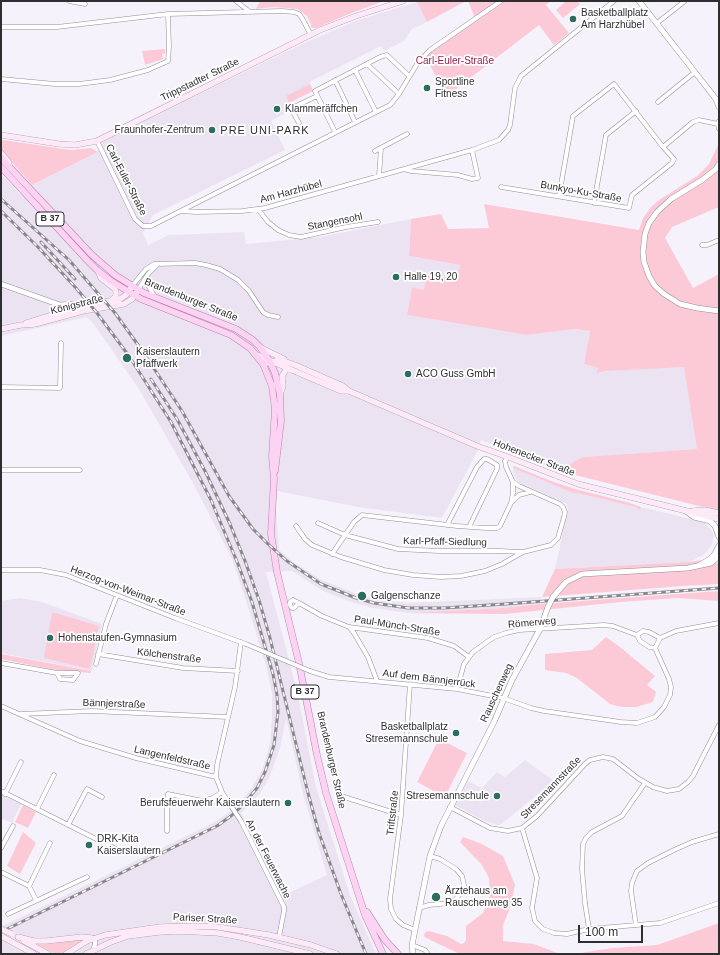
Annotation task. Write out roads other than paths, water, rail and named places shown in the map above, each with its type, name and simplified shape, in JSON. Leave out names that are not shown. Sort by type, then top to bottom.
[{"type":"main road","name":"Trippstadter Straße","points":[[1,135],[75,145],[97,141],[311,35],[356,16],[403,1]]},
{"type":"main road","points":[[1,153],[8,161],[10,168]]},
{"type":"main road","name":"Brandenburger Straße","points":[[1,158],[103,265],[138,290],[236,329],[249,337],[260,347],[266,363],[274,397],[272,457],[274,479]]},
{"type":"main road","name":"Brandenburger Straße","points":[[1,167],[98,271],[135,296],[230,335],[250,348],[266,363],[276,378],[280,394],[281,421],[274,479],[271,534],[277,572],[299,663],[326,793],[369,924],[383,954]]},
{"type":"main road","points":[[98,271],[101,278],[116,291],[116,296],[111,301]]},
{"type":"main road","points":[[128,292],[132,286]]},
{"type":"main road","points":[[135,296],[138,290]]},
{"type":"main road","name":"Königstraße","points":[[58,316],[74,308],[120,298],[128,292]]},
{"type":"main road","name":"Königstraße","points":[[1,330],[32,321],[124,304],[135,296]]},
{"type":"main road","name":"Hohenecker Straße","points":[[260,347],[293,368],[343,386],[349,391],[477,446],[508,456],[578,484],[719,519]]},
{"type":"main road","name":"Hohenecker Straße","points":[[266,363],[281,360],[293,368]]},
{"type":"main road","points":[[280,394],[283,386],[282,376],[286,370],[293,368]]},
{"type":"main road","points":[[685,511],[704,510],[719,513]]},
{"type":"main road","name":"Brandenburger Straße","points":[[362,902],[385,940],[398,954]]},
{"type":"main road","name":"Pariser Straße","points":[[66,954],[95,938],[132,930],[178,926],[218,927],[280,937],[337,954]]},
{"type":"main road","points":[[1,929],[48,954]]},
{"type":"main road","name":"Pariser Straße","points":[[86,954],[117,939],[133,935],[193,931],[240,937],[310,954]]},
{"type":"main road","points":[[1,936],[34,954]]},
{"type":"main road","points":[[15,936],[34,941],[82,937],[95,938]]},
{"type":"street","points":[[69,1],[85,4]]},
{"type":"street","points":[[236,1],[250,12]]},
{"type":"street","name":"Carl-Euler-Straße","points":[[97,141],[135,219],[140,224],[151,226],[390,105],[399,94],[417,64],[430,50],[501,1]]},
{"type":"street","name":"Am Harzhübel","points":[[180,211],[204,212],[258,209],[472,150],[499,140],[508,130],[510,125],[515,88],[521,76],[614,1]]},
{"type":"street","points":[[639,1],[718,100],[719,107]]},
{"type":"street","points":[[657,23],[685,1]]},
{"type":"street","points":[[1,27],[57,27],[168,14],[294,12],[302,18],[311,35]]},
{"type":"street","points":[[1,79],[55,84],[79,84],[110,80],[148,70],[162,64],[169,58],[168,14]]},
{"type":"street","points":[[335,132],[315,91],[380,57],[388,55],[409,76]]},
{"type":"street","points":[[367,64],[399,94]]},
{"type":"street","points":[[355,70],[376,112]]},
{"type":"street","points":[[658,102],[695,72]]},
{"type":"street","points":[[335,80],[355,122]]},
{"type":"street","points":[[559,196],[572,116],[614,84],[664,147],[693,122],[699,120],[719,125]]},
{"type":"street","points":[[299,124],[293,112],[294,107],[317,96]]},
{"type":"street","points":[[594,202],[606,135],[636,112]]},
{"type":"street","points":[[375,151],[407,134]]},
{"type":"street","name":"Bunkyo-Ku-Straße","points":[[501,187],[629,208],[632,195],[672,163],[674,159],[664,147]]},
{"type":"street","points":[[379,176],[381,148]]},
{"type":"street","name":"Am Harzhübel","points":[[404,169],[411,171],[458,175],[472,179],[478,178],[472,150]]},
{"type":"street","points":[[719,164],[716,169],[702,180],[671,199],[657,212],[649,223],[645,234],[643,252],[644,262],[649,276],[664,294],[680,304],[719,311]]},
{"type":"street","name":"Stangensohl","points":[[258,209],[268,222],[278,230],[301,238],[346,227],[378,222]]},
{"type":"street","points":[[702,245],[708,245],[719,240]]},
{"type":"street","points":[[132,286],[150,266],[158,264],[195,263],[220,269],[230,275],[246,286],[265,314],[278,317]]},
{"type":"street","points":[[138,290],[148,274],[158,264]]},
{"type":"street","points":[[148,274],[146,282],[155,297]]},
{"type":"street","points":[[1,284],[50,302],[66,305],[86,303],[95,304]]},
{"type":"street","points":[[50,302],[58,316]]},
{"type":"street","points":[[1,387],[60,388],[60,343]]},
{"type":"street","name":"Karl-Pfaff-Siedlung","points":[[332,554],[357,518],[362,515],[447,525],[497,528],[500,526],[511,503],[513,493],[513,482],[506,467],[505,461],[508,456]]},
{"type":"street","name":"Karl-Pfaff-Siedlung","points":[[447,525],[478,466],[484,460],[487,460],[497,465],[497,469],[469,527]]},
{"type":"street","points":[[1,470],[80,470]]},
{"type":"street","name":"Karl-Pfaff-Siedlung","points":[[318,523],[345,535],[398,548],[439,551],[523,552],[546,547],[555,542],[558,538],[565,512],[563,507],[560,504],[530,492],[513,482]]},
{"type":"street","points":[[511,503],[519,495],[530,492]]},
{"type":"street","points":[[685,511],[694,517],[710,521],[715,526],[719,538],[719,546],[714,555],[699,566]]},
{"type":"street","name":"Karl-Pfaff-Siedlung","points":[[296,526],[305,539],[312,545],[332,554],[384,570],[413,575],[441,577],[467,575],[502,564],[523,552]]},
{"type":"street","name":"Rauschenweg","points":[[409,954],[430,856],[441,826],[540,629],[553,597],[566,582],[582,574],[688,568],[711,563],[719,556]]},
{"type":"street","name":"Herzog-von-Weimar-Straße","points":[[1,570],[26,569],[53,572],[79,579],[175,618],[246,644]]},
{"type":"street","points":[[96,664],[106,624],[117,595]]},
{"type":"street","name":"Paul-Münch-Straße","points":[[299,603],[322,616],[349,627],[428,638],[454,646],[469,657]]},
{"type":"street","points":[[660,638],[650,632],[643,631],[637,635],[640,641],[649,647],[655,648],[660,638],[676,631],[719,623]]},
{"type":"street","name":"Römerweg","points":[[457,689],[461,672],[469,657],[477,649],[494,637],[506,633],[519,630],[604,625],[613,626],[637,635]]},
{"type":"street","points":[[349,627],[368,657],[377,681]]},
{"type":"street","name":"Langenfeldstraße","points":[[19,714],[80,741],[136,758],[216,777],[238,671],[241,642]]},
{"type":"street","name":"Auf dem Bännjerrück","points":[[246,644],[310,671],[329,677],[457,689],[504,698],[544,711],[629,723],[637,723],[656,717],[664,707],[670,695],[671,687],[667,672],[655,648]]},
{"type":"street","name":"Kölchenstraße","points":[[98,654],[183,668],[238,671]]},
{"type":"street","points":[[1,663],[57,673]]},
{"type":"street","name":"Triftstraße","points":[[410,684],[401,815],[390,899],[396,919],[403,925],[415,930]]},
{"type":"street","name":"Bännjerstraße","points":[[1,706],[19,714],[92,711],[228,717]]},
{"type":"street","name":"Stresemannstraße","points":[[450,807],[490,828],[508,831],[522,828],[537,816],[585,764],[596,757],[608,757],[613,759],[645,783],[653,787],[673,791],[684,786],[695,772],[719,726]]},
{"type":"street","points":[[21,762],[3,793],[122,852]]},
{"type":"street","points":[[37,810],[54,776]]},
{"type":"street","name":"An der Feuerwache","points":[[216,777],[222,792],[240,821],[284,907],[280,937]]},
{"type":"street","points":[[589,929],[582,869],[583,844],[592,832],[622,816],[645,783]]},
{"type":"street","points":[[68,825],[87,789],[102,797]]},
{"type":"street","points":[[167,831],[166,800],[168,794],[203,801],[213,798],[222,792]]},
{"type":"street","points":[[338,795],[401,815]]},
{"type":"street","points":[[1,848],[12,826]]},
{"type":"street","points":[[522,828],[537,878],[532,908],[535,921],[543,929],[554,934],[567,934],[589,929],[660,923],[719,903]]},
{"type":"street","points":[[636,925],[631,891],[632,883],[638,871],[648,863],[674,850],[692,842],[719,834]]},
{"type":"street","points":[[29,886],[50,843]]},
{"type":"street","points":[[419,908],[429,905],[450,903],[456,899],[463,890],[464,885],[462,876],[456,869],[440,859],[430,856]]},
{"type":"street","points":[[1,872],[29,886],[36,900]]},
{"type":"street","points":[[8,914],[87,877]]},
{"type":"street","points":[[92,951],[95,944],[95,938]]},
{"type":"street","points":[[412,945],[425,950],[428,954]]},
{"type":"street","name":"Rauschenweg","points":[[412,945],[413,954]]},
{"type":"railway","points":[[1,199],[69,260],[115,313],[182,411],[229,496],[253,529],[287,561],[321,584],[356,598],[374,603],[408,608],[444,608],[719,588]]},
{"type":"railway","points":[[1,211],[37,246],[97,313],[129,356],[171,422],[211,500],[238,564],[252,602],[273,674],[277,695],[278,712],[274,745],[265,772],[257,788],[244,804],[231,816],[217,826],[1,932]]},
{"type":"railway","points":[[41,242],[75,279]]},
{"type":"railway","points":[[151,379],[177,419],[205,471],[230,524],[245,561],[259,600],[270,638],[319,833],[341,894],[366,954]]},
{"type":"place","name":"Basketballplatz Am Harzhübel","points":[[573,19]]},
{"type":"place","name":"Sportline Fitness","points":[[427,88]]},
{"type":"place","name":"Klammeräffchen","points":[[277,109]]},
{"type":"place","name":"Fraunhofer-Zentrum","points":[[212,130]]},
{"type":"place","name":"Halle 19, 20","points":[[396,277]]},
{"type":"place","name":"Kaiserslautern Pfaffwerk","points":[[127,358]]},
{"type":"place","name":"ACO Guss GmbH","points":[[408,374]]},
{"type":"place","name":"Galgenschanze","points":[[362,596]]},
{"type":"place","name":"Hohenstaufen-Gymnasium","points":[[50,638]]},
{"type":"place","name":"Basketballplatz Stresemannschule","points":[[456,733]]},
{"type":"place","name":"Stresemannschule","points":[[497,796]]},
{"type":"place","name":"Berufsfeuerwehr Kaiserslautern","points":[[288,803]]},
{"type":"place","name":"DRK-Kita Kaiserslautern","points":[[89,845]]},
{"type":"place","name":"Ärztehaus am Rauschenweg 35","points":[[436,897]]},
{"type":"district","name":"PRE UNI-PARK","points":[[265,131]]}]
